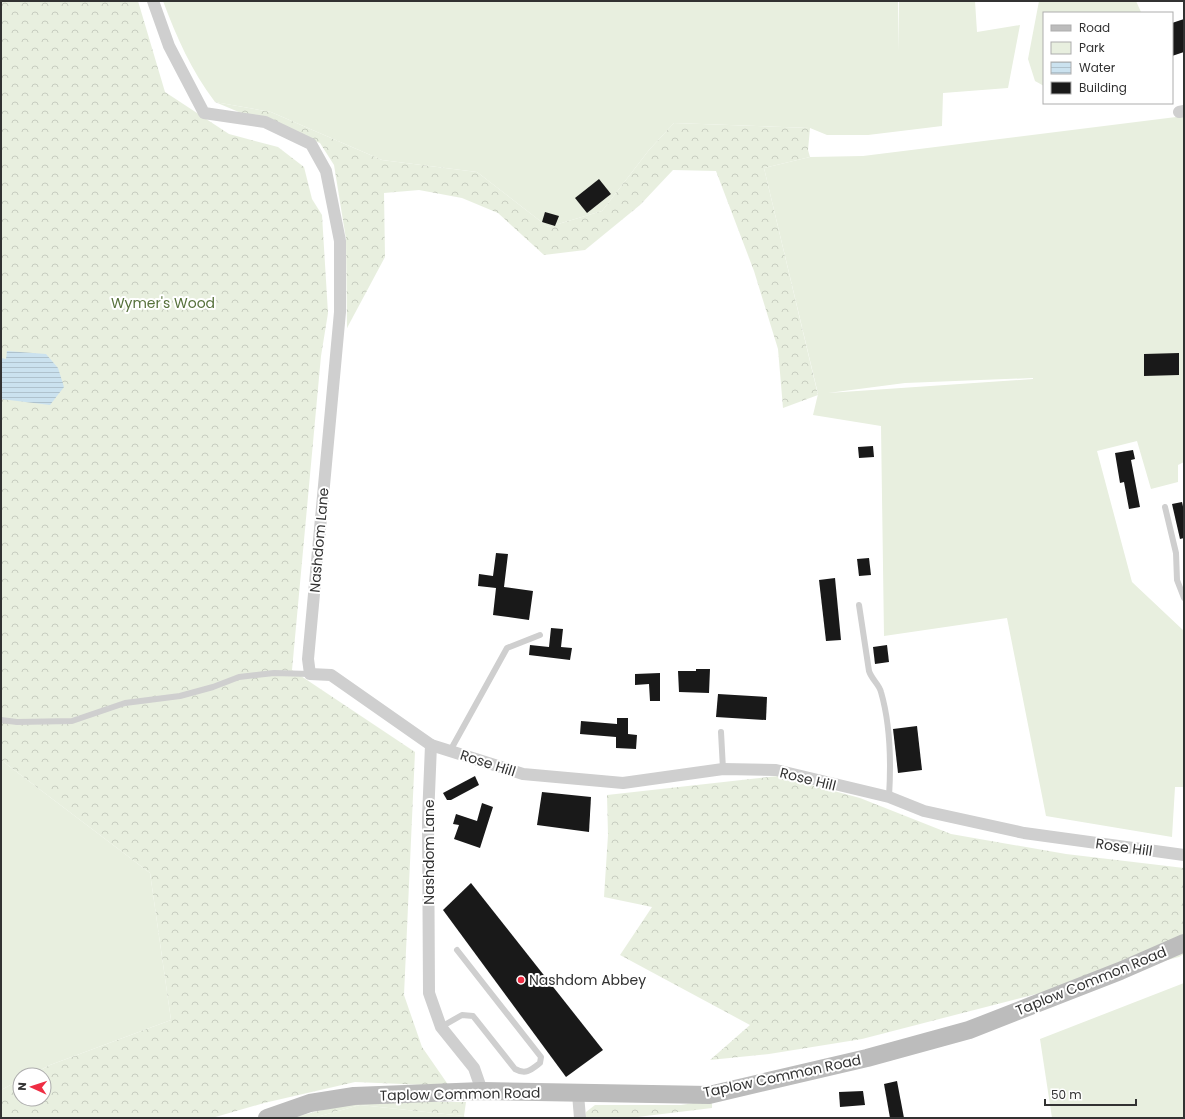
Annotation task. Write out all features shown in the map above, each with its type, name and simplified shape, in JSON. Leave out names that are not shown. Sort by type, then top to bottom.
[{"type":"street","name":"Nashdom Lane","points":[[152,1],[169,46],[204,113],[265,122],[311,144],[326,171],[340,241],[340,312],[308,659],[310,674]]},
{"type":"street","points":[[310,674],[331,675],[431,744]]},
{"type":"street","name":"Nashdom Lane","points":[[431,744],[428,818],[430,993],[441,1027],[474,1068],[482,1091]]},
{"type":"street","name":"Rose Hill","points":[[431,744],[523,774],[623,783],[723,770],[776,770],[889,797],[924,811],[1024,833],[1184,855]]},
{"type":"street","name":"Taplow Common Road","points":[[267,1118],[310,1103],[354,1096],[482,1091],[578,1094],[709,1094],[867,1058],[969,1030],[1120,971],[1184,943]]},
{"type":"street","points":[[578,1094],[580,1118]]},
{"type":"lane","points":[[1165,507],[1176,553],[1178,580],[1184,598]]},
{"type":"lane","points":[[859,605],[869,671],[871,677],[879,686],[885,715],[890,766],[889,797]]},
{"type":"lane","points":[[450,751],[507,648],[540,635]]},
{"type":"lane","points":[[1,720],[31,722],[72,721],[125,703],[180,696],[213,687],[239,677],[274,673],[310,674]]},
{"type":"lane","points":[[721,732],[723,770]]},
{"type":"lane","points":[[441,1027],[462,1015],[474,1016],[516,1069],[522,1072],[530,1071],[540,1063],[540,1057],[457,950]]},
{"type":"green space","name":"Wymer's Wood","points":[[1,1],[138,1],[165,92],[229,134],[278,147],[304,167],[312,199],[322,215],[328,313],[321,356],[292,670],[415,752],[404,995],[422,1047],[449,1086],[355,1082],[264,1103],[212,1118],[1,1118],[1,1090],[12,1084],[12,1107],[52,1107],[52,1067],[46,1067],[171,1020],[150,873],[1,760]]},
{"type":"green space","points":[[163,1],[898,1],[899,52],[899,1],[975,1],[977,32],[1020,25],[1008,88],[943,93],[942,126],[868,135],[827,135],[810,128],[674,123],[649,150],[602,211],[548,227],[477,172],[382,160],[271,112],[215,102],[206,90],[185,53]]},
{"type":"green space","points":[[1039,1],[1136,1],[1141,12],[1043,12],[1043,85],[1035,81],[1028,59]]},
{"type":"green space","points":[[215,102],[271,112],[382,160],[477,172],[548,227],[602,211],[649,150],[674,123],[810,128],[808,150],[810,157],[764,168],[818,395],[783,408],[778,349],[754,271],[716,171],[673,170],[640,205],[585,250],[544,255],[498,213],[462,198],[419,190],[384,193],[385,257],[347,328],[346,239],[334,165],[320,143],[265,123]]},
{"type":"green space","points":[[1184,116],[1184,462],[1178,465],[1178,482],[1151,489],[1137,441],[1097,451],[1132,582],[1184,631],[1184,787],[1175,787],[1172,837],[1046,816],[1007,618],[884,636],[881,426],[813,415],[818,394],[764,168],[810,157],[863,156]],"holes":[[[1033,379],[828,393],[905,383]]]},
{"type":"green space","points":[[1,760],[150,873],[171,1020],[46,1067],[12,1067],[12,1084],[1,1090]]},
{"type":"green space","points":[[778,776],[860,798],[951,834],[1066,854],[1184,868],[1184,954],[1179,957],[862,1039],[769,1054],[710,1060],[750,1025],[620,955],[652,907],[604,897],[608,835],[607,795]]},
{"type":"green space","points":[[1184,983],[1184,1118],[1052,1118],[1040,1039]]},
{"type":"green space","points":[[712,1100],[712,1108],[629,1118],[585,1118],[586,1112],[595,1105],[681,1105]]},
{"type":"green space","points":[[354,1102],[466,1102],[464,1116],[360,1105],[313,1118],[291,1118]]},
{"type":"green space","points":[[360,1105],[464,1116],[465,1118],[313,1118]]},
{"type":"water","points":[[7,351],[46,354],[58,368],[64,387],[50,405],[1,399],[1,358],[6,359]]},
{"type":"building","points":[[1184,19],[1184,52],[1173,56],[1173,23]]},
{"type":"building","points":[[599,179],[611,194],[587,213],[575,198]]},
{"type":"building","points":[[545,212],[559,216],[555,226],[542,222]]},
{"type":"building","points":[[1179,353],[1179,375],[1144,376],[1144,354]]},
{"type":"building","points":[[873,446],[874,457],[859,458],[858,447]]},
{"type":"building","points":[[1133,450],[1135,459],[1131,460],[1140,507],[1129,509],[1124,482],[1120,483],[1115,453]]},
{"type":"building","points":[[1182,502],[1184,511],[1184,538],[1180,539],[1172,504]]},
{"type":"building","points":[[496,553],[508,554],[504,587],[533,591],[529,620],[493,615],[496,588],[478,586],[479,574],[493,576]]},
{"type":"building","points":[[869,558],[871,575],[859,576],[857,559]]},
{"type":"building","points":[[835,578],[841,640],[826,641],[819,580]]},
{"type":"building","points":[[551,628],[563,629],[561,647],[572,648],[570,660],[529,655],[530,645],[549,647]]},
{"type":"building","points":[[887,645],[889,662],[875,664],[873,647]]},
{"type":"building","points":[[696,669],[710,669],[709,693],[679,692],[678,671],[696,671]]},
{"type":"building","points":[[660,673],[660,701],[650,701],[649,684],[635,685],[635,674]]},
{"type":"building","points":[[718,694],[767,697],[766,720],[716,717]]},
{"type":"building","points":[[617,718],[628,718],[628,734],[637,735],[636,749],[616,748],[616,737],[580,734],[581,721],[617,724]]},
{"type":"building","points":[[917,726],[922,770],[898,773],[893,729]]},
{"type":"building","points":[[475,776],[479,785],[451,800],[447,800],[443,793]]},
{"type":"building","points":[[542,792],[591,797],[589,832],[537,825]]},
{"type":"building","points":[[482,803],[493,807],[480,848],[454,839],[459,825],[453,824],[456,814],[477,821]]},
{"type":"building","name":"Nashdom Abbey","points":[[471,883],[603,1050],[566,1077],[443,910]]},
{"type":"building","points":[[897,1081],[904,1118],[890,1118],[884,1084]]},
{"type":"building","points":[[863,1091],[865,1105],[840,1107],[839,1092]]},
{"type":"place","name":"Nashdom Abbey","points":[[521,980]]}]
